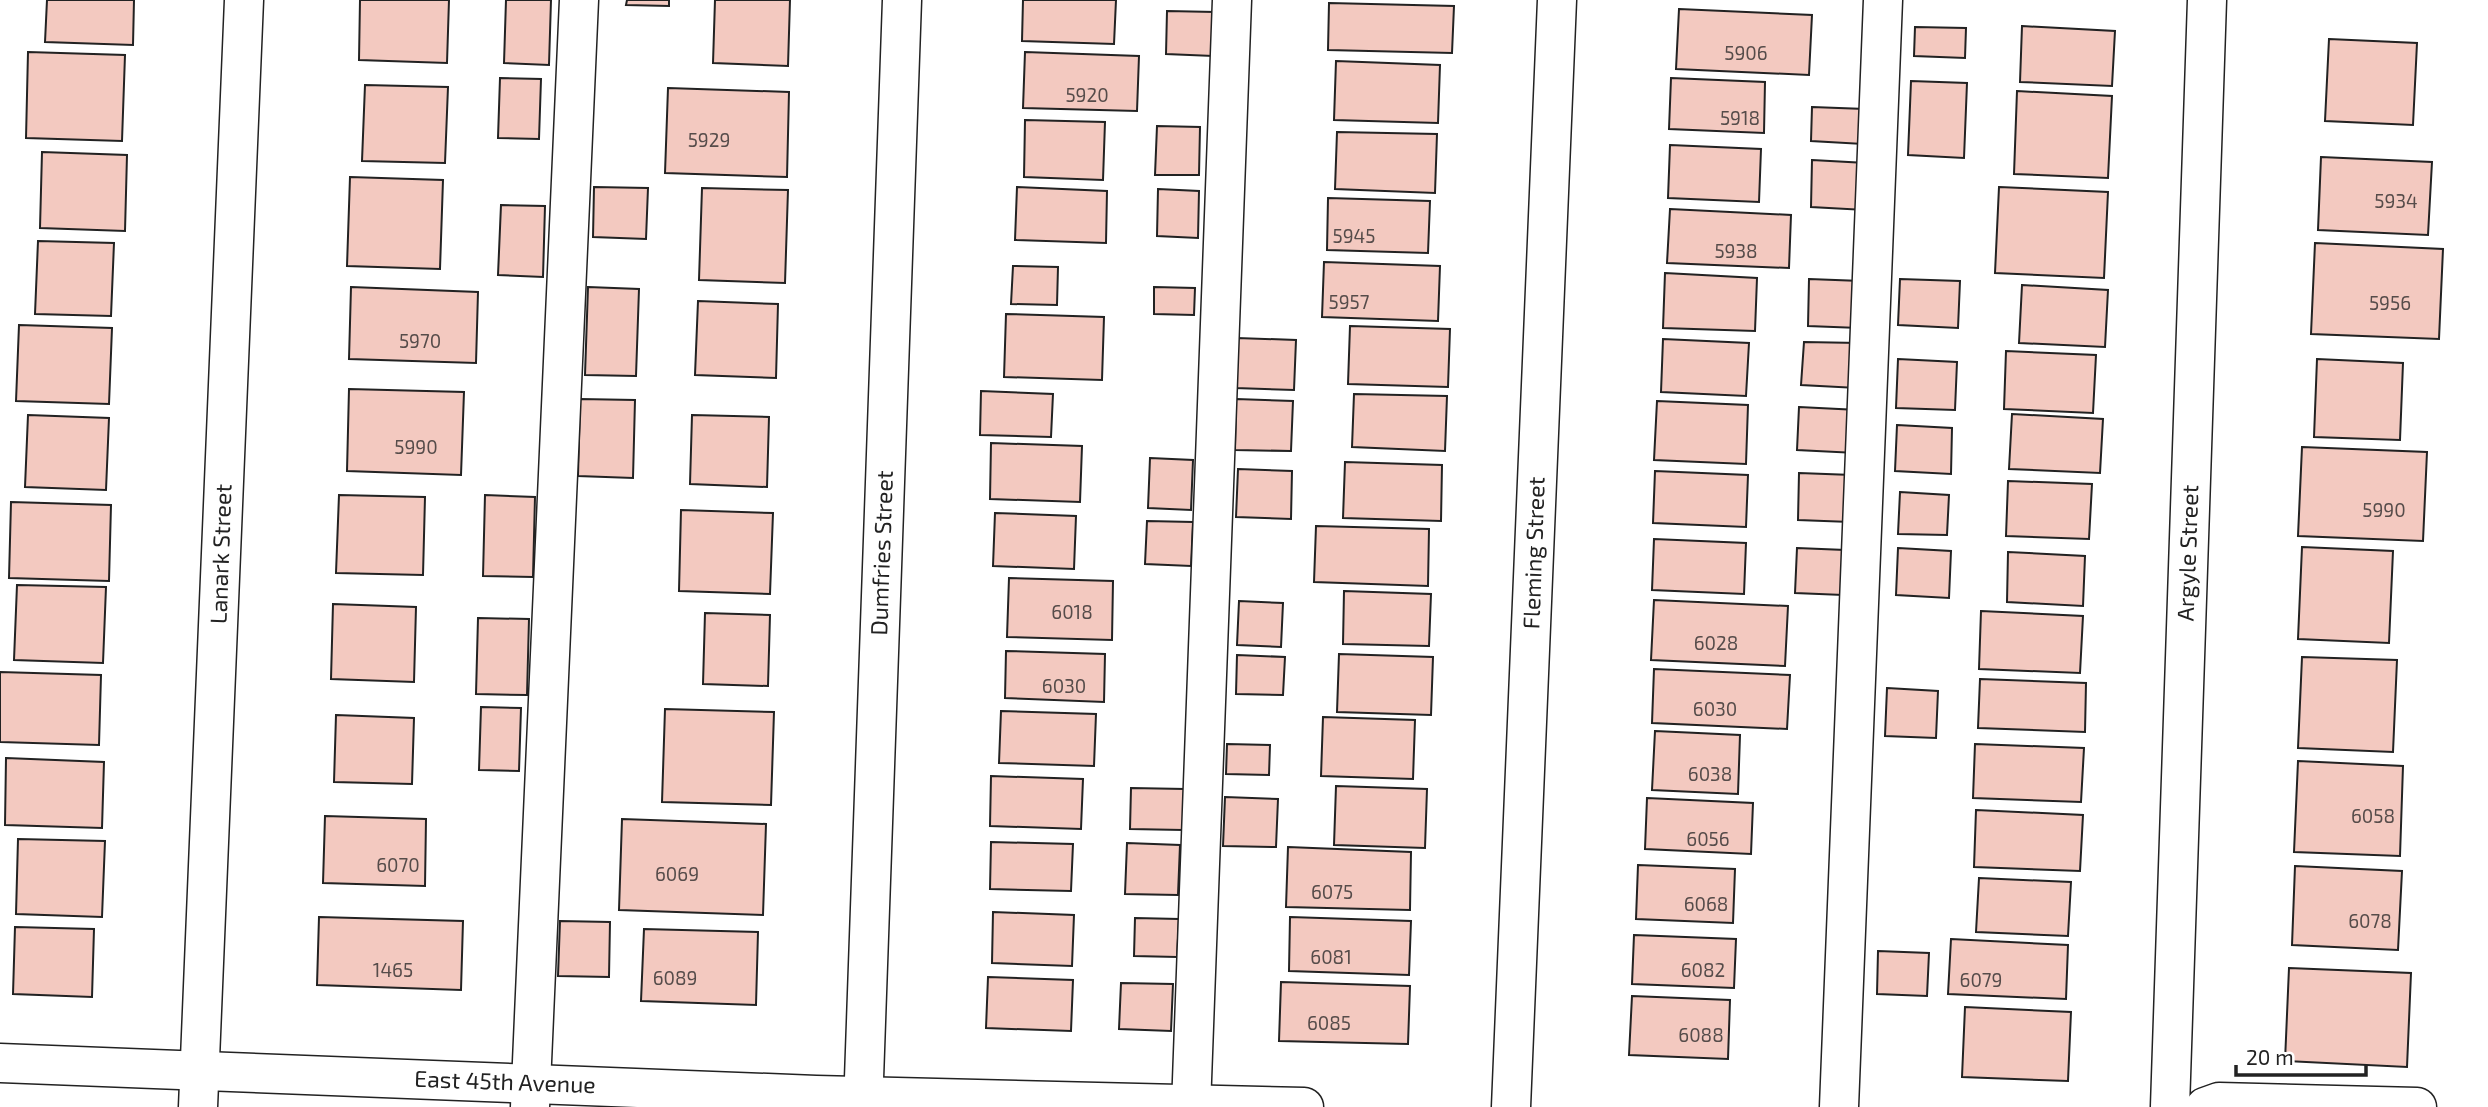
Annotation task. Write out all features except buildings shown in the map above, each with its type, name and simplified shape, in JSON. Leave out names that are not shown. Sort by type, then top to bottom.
[{"type":"street","name":"Lanark Street","points":[[198,1107],[244,0]]},
{"type":"street","points":[[531,1096],[579,0]]},
{"type":"street","name":"Dumfries Street","points":[[863,1101],[902,0]]},
{"type":"street","points":[[1191,1105],[1232,0]]},
{"type":"street","name":"Fleming Street","points":[[1511,1107],[1557,0]]},
{"type":"street","points":[[1839,1107],[1883,0]]},
{"type":"street","name":"Argyle Street","points":[[2170,1107],[2207,0]]},
{"type":"street","name":"East 45th Avenue","points":[[0,1063],[201,1070],[531,1096],[1304,1107]]},
{"type":"street","points":[[2205,1107],[2219,1102],[2417,1107]]}]
